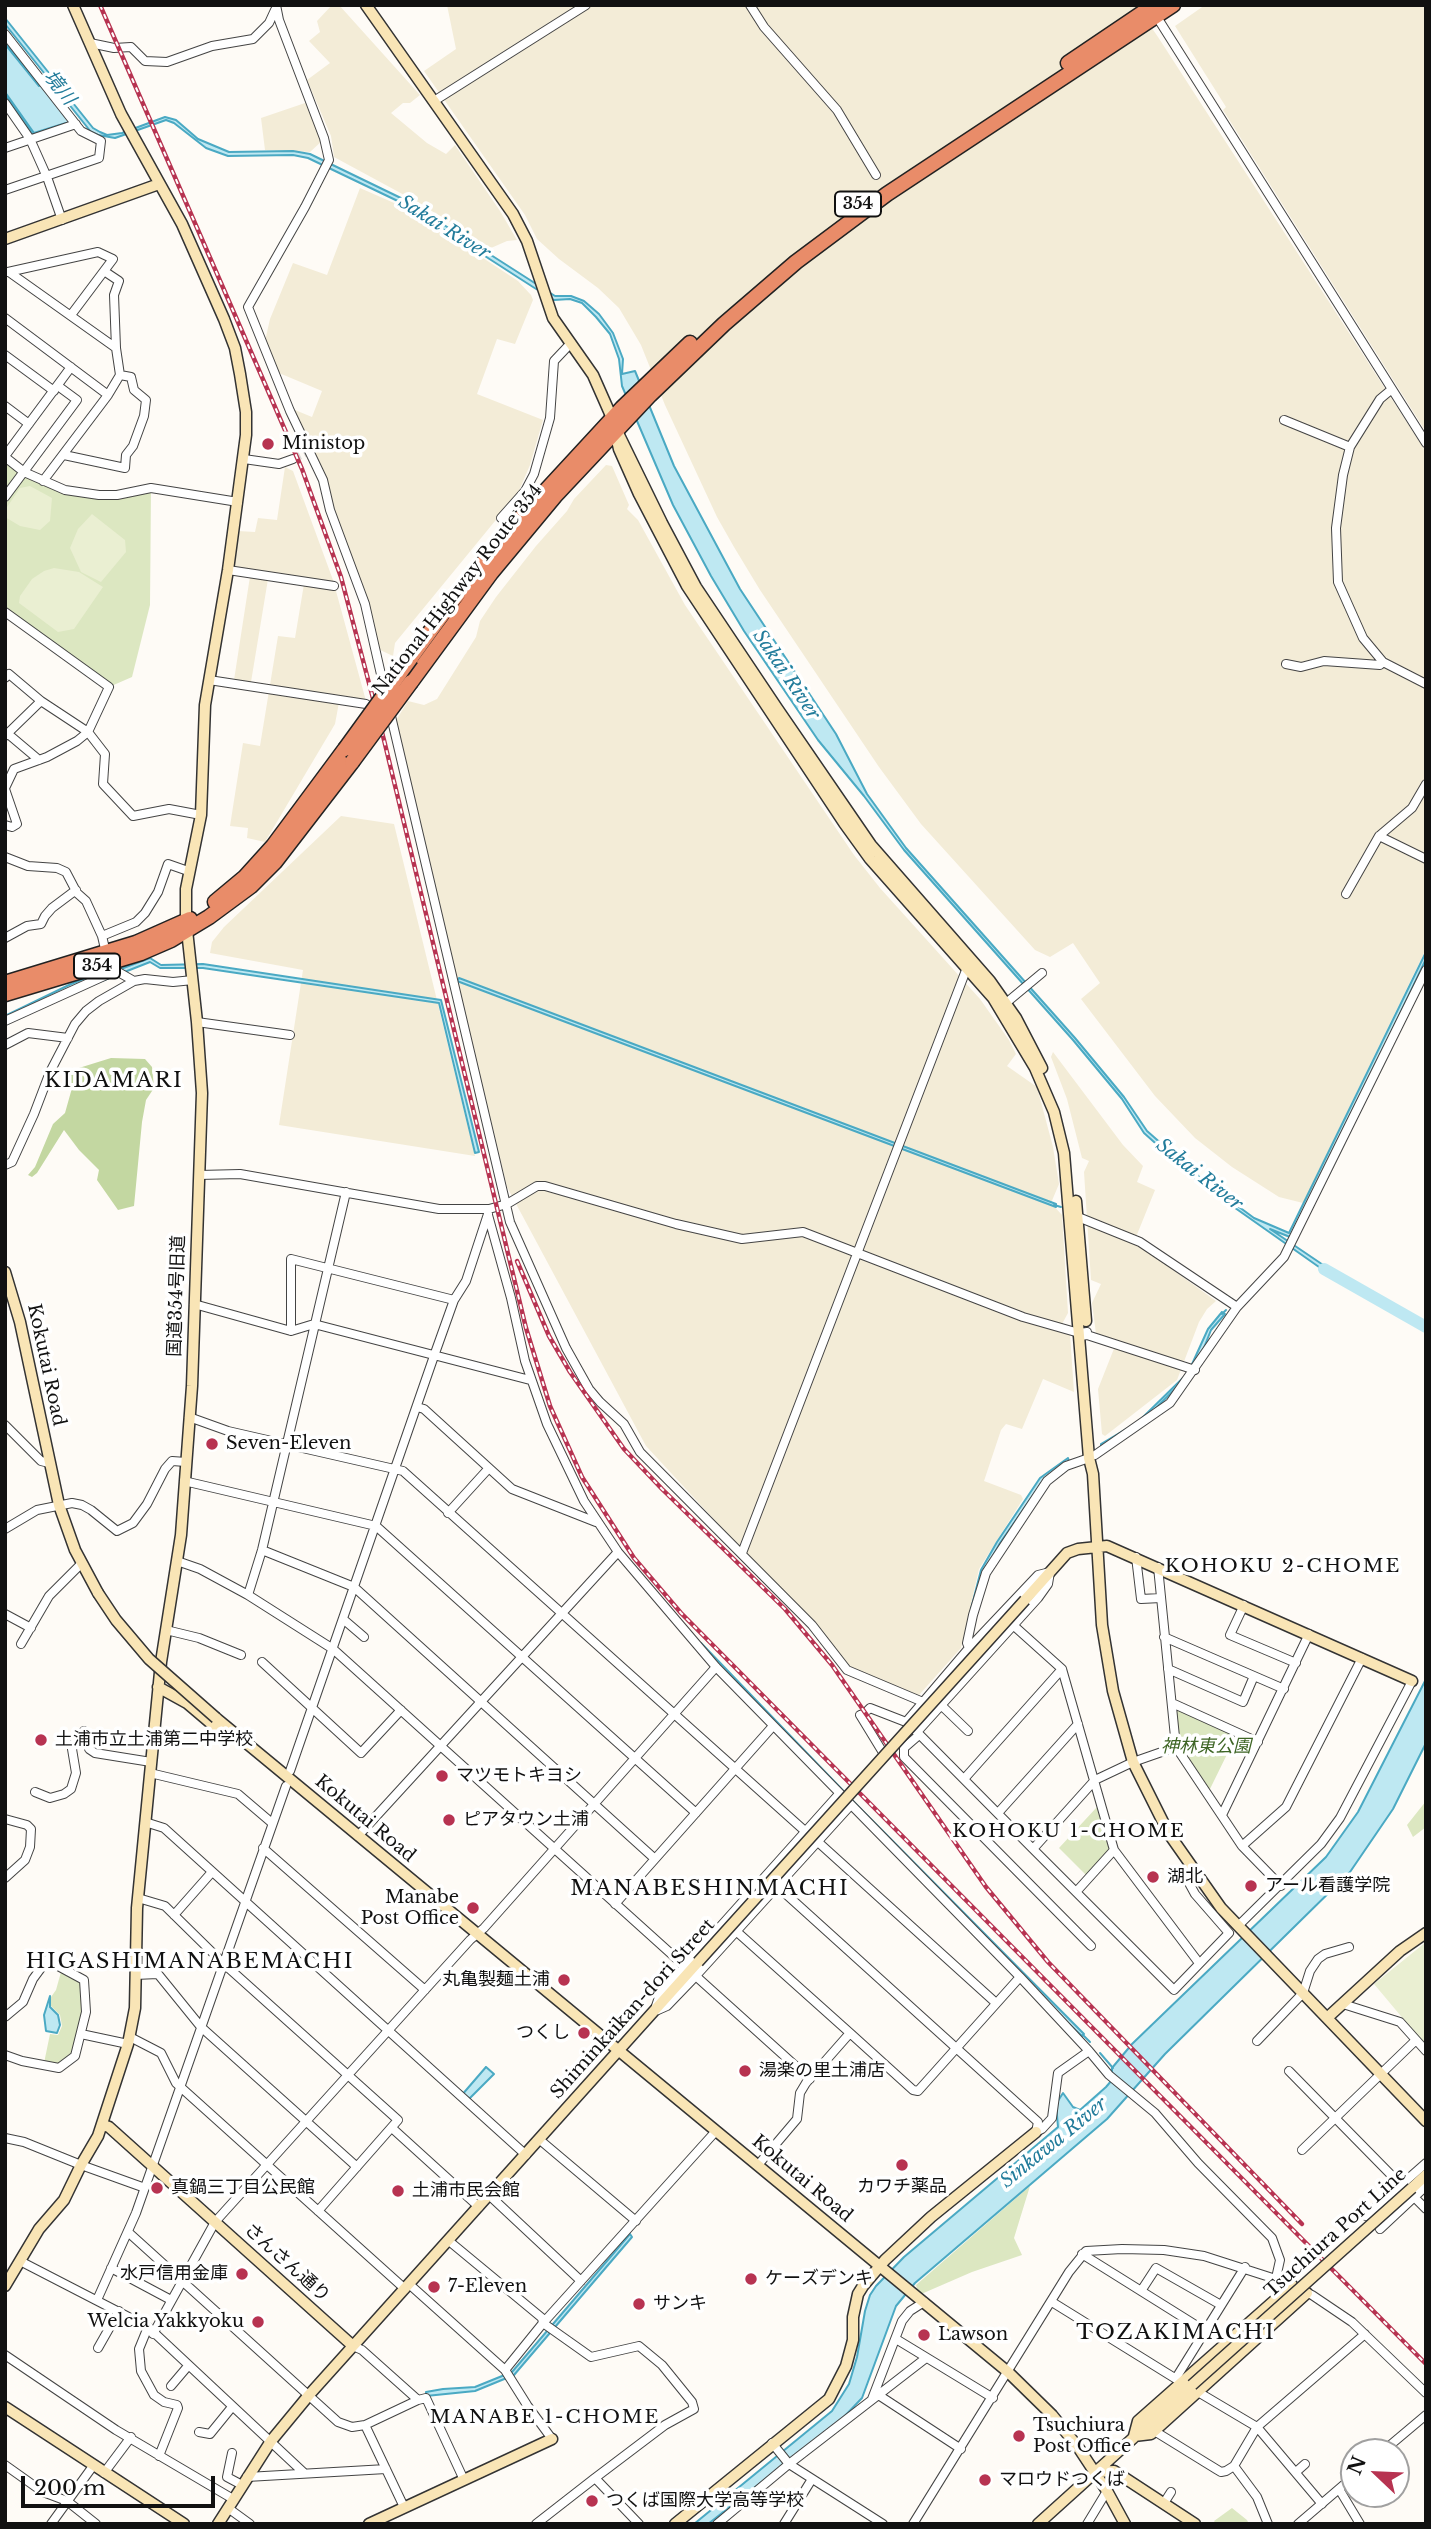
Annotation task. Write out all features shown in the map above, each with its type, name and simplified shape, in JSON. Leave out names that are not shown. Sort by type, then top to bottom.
[{"type":"highway","name":"National Highway Route 354","points":[[348,755],[411,658],[453,600],[514,525],[720,316],[834,222],[881,188],[1153,9],[1173,5]]},
{"type":"highway","name":"National Highway Route 354","points":[[5,994],[141,953],[186,926],[259,863],[411,682],[518,540],[619,418]]},
{"type":"highway","name":"National Highway Route 354","points":[[5,983],[110,963]]},
{"type":"street","name":"国道354号旧道","points":[[5,2286],[39,2229],[64,2200],[103,2125],[129,2041],[135,2008],[138,1898],[158,1687],[177,1561],[189,1417],[202,1093],[186,926],[188,871],[201,815],[203,729],[244,459],[246,412],[234,348],[197,255],[121,114],[72,5]]},
{"type":"street","points":[[366,5],[513,214],[527,241],[557,326],[590,368],[619,418],[696,587],[827,783],[888,866],[969,963],[1008,1020],[1035,1068],[1054,1112],[1064,1153],[1083,1334]]},
{"type":"street","points":[[434,101],[586,5]]},
{"type":"street","points":[[750,5],[764,27],[837,110],[876,175]]},
{"type":"street","points":[[90,43],[114,48],[131,47],[145,61],[167,62],[212,46],[253,38],[269,23],[275,8]]},
{"type":"street","points":[[275,8],[316,114],[327,164],[248,307],[308,452],[365,604],[424,848],[458,1006],[508,1204],[510,1222],[546,1308],[589,1389],[624,1424],[640,1452],[812,1625],[847,1670],[923,1703]]},
{"type":"street","points":[[1153,9],[1426,443]]},
{"type":"street","points":[[5,34],[76,124],[87,135],[101,141],[99,158],[5,191]]},
{"type":"street","points":[[6,104],[30,139],[62,220]]},
{"type":"street","points":[[5,148],[76,124]]},
{"type":"street","points":[[5,239],[159,184]]},
{"type":"street","points":[[7,272],[98,252],[113,258],[71,314]]},
{"type":"street","points":[[43,481],[120,375],[114,295],[119,281],[104,271]]},
{"type":"street","points":[[7,272],[71,314],[116,348]]},
{"type":"street","points":[[5,318],[108,394]]},
{"type":"street","points":[[501,518],[525,491],[534,474],[550,418],[554,361],[571,344]]},
{"type":"street","points":[[5,355],[77,400],[5,497]]},
{"type":"street","points":[[71,367],[5,457],[24,472],[65,490],[117,495],[151,488],[238,502]]},
{"type":"street","points":[[64,455],[125,468],[126,454],[133,446],[144,416],[146,400],[134,390],[131,377],[120,375]]},
{"type":"street","points":[[1392,389],[1380,398],[1350,447],[1343,475],[1336,528],[1338,582],[1363,638],[1383,662],[1426,684]]},
{"type":"street","points":[[5,406],[29,424]]},
{"type":"street","points":[[1284,420],[1350,447]]},
{"type":"street","points":[[244,459],[279,464],[293,459]]},
{"type":"street","points":[[228,570],[334,586]]},
{"type":"street","points":[[5,612],[109,687],[88,732],[77,741],[14,769],[5,789],[17,824],[12,827],[5,825]]},
{"type":"street","points":[[1286,664],[1301,667],[1324,661],[1380,665],[1383,662]]},
{"type":"street","points":[[6,674],[88,732],[105,754],[103,784],[133,816],[169,809],[201,815]]},
{"type":"street","points":[[209,680],[366,704]]},
{"type":"street","points":[[39,760],[6,734],[41,701]]},
{"type":"street","points":[[1346,894],[1379,835],[1412,808],[1426,784]]},
{"type":"street","points":[[1379,835],[1426,859]]},
{"type":"street","points":[[5,857],[28,866],[57,868],[66,872],[86,901],[102,936],[110,963],[134,981]]},
{"type":"street","points":[[102,936],[136,922],[145,914],[158,892],[168,864],[188,871]]},
{"type":"street","points":[[5,939],[27,926],[41,924],[52,908],[76,890]]},
{"type":"street","points":[[5,1021],[110,963]]},
{"type":"street","points":[[969,963],[1010,1000],[1057,1102],[1069,1146],[1078,1217],[1102,1625],[1116,1701],[1133,1762],[1157,1812],[1192,1870],[1221,1908],[1426,2121]]},
{"type":"street","points":[[742,1553],[969,963]]},
{"type":"street","points":[[969,1648],[967,1643],[973,1615],[986,1573],[1047,1481],[1066,1466],[1092,1457],[1170,1403],[1237,1307],[1284,1257],[1426,970]]},
{"type":"street","points":[[1010,1000],[1041,974]]},
{"type":"street","points":[[5,1165],[12,1162],[50,1072],[75,1024],[86,1011],[134,981],[193,980]]},
{"type":"street","points":[[197,1021],[290,1035]]},
{"type":"street","points":[[5,1045],[28,1033],[68,1038]]},
{"type":"street","points":[[199,1175],[240,1174],[439,1209],[488,1212],[508,1204],[528,1189],[545,1186],[676,1224],[742,1239],[803,1232],[1023,1317],[1195,1370]]},
{"type":"street","points":[[248,1595],[262,1550],[346,1192]]},
{"type":"street","points":[[290,1771],[454,1300],[467,1281],[488,1212]]},
{"type":"street","points":[[488,1212],[530,1380],[567,1468],[596,1522],[618,1552],[716,1667],[850,1807],[1020,1977],[1109,2076],[1155,2113],[1198,2163],[1272,2238],[1280,2260],[1276,2278]]},
{"type":"street","points":[[1078,1217],[1140,1242],[1237,1307]]},
{"type":"street","points":[[291,1331],[291,1259],[454,1300]]},
{"type":"street","name":"Kokutai Road","points":[[5,1272],[20,1322],[49,1463],[69,1535],[98,1593],[116,1620],[149,1659],[330,1813],[1009,2372],[1062,2426],[1095,2472]]},
{"type":"street","points":[[194,1304],[291,1331],[314,1324],[530,1380]]},
{"type":"street","points":[[417,1408],[424,1409],[512,1489],[596,1522]]},
{"type":"street","points":[[189,1417],[219,1429],[395,1468],[408,1474],[448,1513],[806,1832]]},
{"type":"street","points":[[5,1425],[41,1461],[49,1463]]},
{"type":"street","points":[[5,1529],[37,1510],[59,1505],[82,1505],[99,1514],[117,1531],[134,1523],[172,1461],[186,1462]]},
{"type":"street","points":[[448,1513],[489,1468]]},
{"type":"street","points":[[184,1481],[376,1526],[696,1813]]},
{"type":"street","points":[[1098,1546],[1112,1547],[1136,1557],[1412,1681],[1340,1818],[1321,1844],[1240,1928]]},
{"type":"street","name":"Shiminkaikan-dori Street","points":[[218,2524],[271,2441],[309,2395],[692,1969],[1067,1553],[1098,1546]]},
{"type":"street","points":[[262,1550],[354,1587],[655,1859]]},
{"type":"street","points":[[158,1687],[187,1703],[338,1828],[358,1836],[618,1552]]},
{"type":"street","points":[[1136,1557],[1141,1599],[1161,1598]]},
{"type":"street","points":[[177,1561],[200,1569],[248,1595],[332,1649],[615,1904],[692,1969],[810,2079]]},
{"type":"street","points":[[21,1644],[49,1597],[82,1563]]},
{"type":"street","points":[[1158,1567],[1176,1746],[1242,1846],[1281,1886]]},
{"type":"street","points":[[906,1722],[969,1648],[1038,1575],[1050,1572],[1048,1584],[904,1748],[904,1757],[1091,1946]]},
{"type":"street","points":[[1244,1605],[1230,1635],[1296,1663]]},
{"type":"street","points":[[5,1614],[31,1628]]},
{"type":"street","points":[[343,1619],[364,1637]]},
{"type":"street","points":[[1013,1625],[1062,1669],[1114,1850],[1199,1964]]},
{"type":"street","points":[[166,1630],[199,1637],[241,1655]]},
{"type":"street","points":[[1222,1815],[1309,1634]]},
{"type":"street","points":[[1164,1637],[1284,1689]]},
{"type":"street","points":[[1242,1846],[1286,1807],[1362,1658]]},
{"type":"street","points":[[262,1661],[361,1753],[401,1710]]},
{"type":"street","points":[[161,1662],[193,1692],[327,1803],[330,1813]]},
{"type":"street","points":[[159,2456],[178,2407],[154,2395],[141,2371],[138,2349],[172,2300],[215,2222],[555,1849],[716,1667]]},
{"type":"street","points":[[964,1779],[1062,1669]]},
{"type":"street","points":[[1168,1670],[1243,1703],[1254,1676]]},
{"type":"street","points":[[1172,1703],[1258,1742]]},
{"type":"street","points":[[941,1705],[968,1731]]},
{"type":"street","points":[[882,1751],[860,1715],[870,1708],[906,1722],[918,1733],[1174,1990],[1229,1933],[1195,1895],[1189,1883],[1192,1870]]},
{"type":"street","points":[[998,1813],[1078,1724]]},
{"type":"street","points":[[615,1904],[773,1726]]},
{"type":"street","points":[[35,1792],[50,1798],[71,1789],[76,1773],[71,1752],[76,1739],[84,1731],[88,1735],[89,1749],[94,1753],[238,1794],[272,1823]]},
{"type":"street","points":[[1033,1849],[1095,1780],[1176,1746]]},
{"type":"street","points":[[97,2300],[145,2188],[286,1786]]},
{"type":"street","points":[[692,1969],[839,1794]]},
{"type":"street","points":[[692,1969],[736,1931],[850,1807]]},
{"type":"street","points":[[5,1819],[27,1825],[31,1829],[30,1847],[25,1860],[5,1878]]},
{"type":"street","points":[[145,1822],[164,1828],[526,2155]]},
{"type":"street","points":[[818,1842],[996,2003]]},
{"type":"street","points":[[263,1848],[425,1990]]},
{"type":"street","points":[[1076,1892],[1114,1850]]},
{"type":"street","points":[[174,1915],[212,1872]]},
{"type":"street","points":[[777,1886],[1038,2122],[1036,2132]]},
{"type":"street","points":[[138,1898],[165,1906],[223,1963],[398,2120],[318,2211]]},
{"type":"street","points":[[736,1931],[915,2091],[1020,1977]]},
{"type":"street","points":[[1327,2018],[1400,1951],[1426,1933]]},
{"type":"street","points":[[1256,2041],[1303,1993],[1310,1971],[1318,1959],[1325,1954],[1349,1947]]},
{"type":"street","points":[[5,2017],[23,2002],[33,1979],[47,1960],[84,1980],[86,2011],[75,2056],[59,2068],[5,2055]]},
{"type":"street","points":[[135,1975],[159,1974],[201,2027],[357,2168]]},
{"type":"street","points":[[1343,2004],[1400,2022],[1426,2051]]},
{"type":"street","points":[[758,2165],[797,2119],[800,2093],[850,2033]]},
{"type":"street","points":[[81,2034],[129,2041],[161,2053],[176,2083],[318,2211],[505,2370],[552,2439],[369,2524]]},
{"type":"street","points":[[1301,2150],[1416,2040]]},
{"type":"street","points":[[675,2524],[822,2406],[835,2391],[851,2351],[853,2317],[858,2294],[931,2217],[1042,2129],[1052,2118],[1058,2073],[1089,2051]]},
{"type":"street","points":[[1289,2071],[1426,2210]]},
{"type":"street","name":"さんさん通り","points":[[103,2125],[109,2127],[353,2346]]},
{"type":"street","points":[[391,2128],[479,2207]]},
{"type":"street","points":[[505,2370],[543,2323],[716,2132]]},
{"type":"street","points":[[5,2138],[24,2142],[145,2188]]},
{"type":"street","points":[[540,2140],[636,2221]]},
{"type":"street","points":[[1380,2229],[1426,2163]]},
{"type":"street","name":"Tsuchiura Port Line","points":[[1038,2524],[1187,2384],[1426,2175]]},
{"type":"street","points":[[1366,2217],[1409,2190],[1426,2186]]},
{"type":"street","points":[[489,2195],[581,2281]]},
{"type":"street","points":[[128,2232],[338,2421],[352,2427],[365,2425],[426,2398],[464,2480]]},
{"type":"street","points":[[449,2242],[542,2318],[543,2323],[591,2357],[639,2346],[662,2365],[692,2402],[694,2409],[665,2425],[536,2524]]},
{"type":"street","points":[[913,2524],[1086,2251],[1164,2250],[1204,2256],[1276,2278],[1336,2310],[1426,2393]]},
{"type":"street","points":[[1082,2254],[1205,2331]]},
{"type":"street","points":[[19,2261],[151,2330],[303,2472]]},
{"type":"street","points":[[1141,2291],[1156,2267],[1221,2305]]},
{"type":"street","points":[[1187,2384],[1205,2331],[1245,2267]]},
{"type":"street","points":[[111,2268],[172,2300]]},
{"type":"street","points":[[1187,2384],[1292,2285]]},
{"type":"street","points":[[1187,2384],[1307,2293]]},
{"type":"street","points":[[869,2404],[906,2315],[924,2302]]},
{"type":"street","points":[[1052,2302],[1257,2427],[1322,2504]]},
{"type":"street","points":[[98,2347],[119,2311]]},
{"type":"street","points":[[1156,2432],[1221,2472],[1234,2466],[1257,2427],[1364,2334]]},
{"type":"street","points":[[895,2339],[993,2398]]},
{"type":"street","points":[[353,2346],[362,2350],[418,2400]]},
{"type":"street","points":[[5,2356],[231,2503],[250,2524]]},
{"type":"street","points":[[721,2523],[789,2464],[926,2358]]},
{"type":"street","points":[[171,2386],[188,2366]]},
{"type":"street","points":[[880,2396],[961,2449]]},
{"type":"street","points":[[5,2407],[184,2524]]},
{"type":"street","points":[[199,2432],[211,2434],[232,2407]]},
{"type":"street","points":[[1399,2438],[1426,2415]]},
{"type":"street","points":[[365,2425],[404,2507]]},
{"type":"street","points":[[104,2473],[131,2437]]},
{"type":"street","points":[[775,2446],[789,2464],[883,2524]]},
{"type":"street","points":[[232,2453],[227,2477],[245,2481],[303,2472],[386,2469]]},
{"type":"street","points":[[1296,2472],[1305,2464]]},
{"type":"street","points":[[5,2465],[44,2493],[67,2501],[96,2524]]},
{"type":"street","points":[[51,2524],[93,2466]]},
{"type":"street","points":[[1234,2466],[1257,2497],[1268,2524]]},
{"type":"street","points":[[1125,2524],[1095,2472],[1114,2471],[1164,2503],[1187,2522]]},
{"type":"street","points":[[595,2478],[639,2524]]},
{"type":"street","points":[[784,2524],[812,2479]]},
{"type":"street","points":[[1298,2524],[1339,2489],[1360,2524]]},
{"type":"street","points":[[1087,2524],[1107,2491]]},
{"type":"street","points":[[1164,2503],[1171,2492]]},
{"type":"shaded area","points":[[332,5],[339,5],[420,95],[410,103],[403,103],[391,113],[427,143],[446,154],[455,145],[517,240],[491,248],[419,203],[334,157],[331,136],[307,80],[330,63],[309,41],[320,32],[317,21]]},
{"type":"shaded area","points":[[447,5],[1136,5],[1426,452],[1426,949],[1303,1203],[1279,1197],[1232,1167],[1195,1138],[1155,1096],[1081,999],[1100,983],[1073,943],[1050,957],[1035,950],[921,824],[879,767],[760,590],[717,517],[665,405],[641,345],[619,308],[537,239],[525,215],[424,71],[456,49]]},
{"type":"shaded area","points":[[1205,5],[1426,5],[1426,432],[1223,110],[1226,107],[1175,26]]},
{"type":"shaded area","points":[[308,102],[322,141],[310,152],[265,150],[261,118]]},
{"type":"shaded area","points":[[360,188],[410,210],[518,281],[531,295],[533,300],[515,344],[497,339],[477,394],[543,420],[530,465],[518,493],[395,643],[393,656],[378,649],[310,441],[294,413],[295,410],[312,417],[322,391],[279,373],[265,341],[270,319],[293,263],[327,275]]},
{"type":"shaded area","points":[[606,465],[612,466],[629,505],[627,509],[638,520],[685,605],[854,855],[880,888],[980,999],[1009,1040],[1016,1054],[1007,1066],[1037,1087],[1053,1147],[1059,1184],[1051,1203],[1062,1215],[1068,1313],[1062,1324],[1070,1334],[1074,1392],[1043,1379],[1022,1429],[1006,1424],[1001,1430],[984,1481],[1021,1495],[1023,1499],[979,1569],[961,1648],[919,1695],[852,1668],[646,1446],[507,1187],[395,722],[408,701],[424,705],[437,699],[476,637],[480,621],[496,597],[574,499]]},
{"type":"shaded area","points":[[285,467],[293,471],[333,580],[366,701],[340,697],[335,724],[265,842],[247,838],[248,828],[230,826],[243,743],[260,746],[278,636],[295,638],[305,578],[269,573],[251,682],[234,680],[251,570],[233,567],[238,531],[255,532],[258,518],[277,520]]},
{"type":"shaded area","points":[[341,816],[394,824],[475,1156],[279,1125],[303,970],[210,953],[212,942],[224,927]]},
{"type":"shaded area","points":[[1053,1052],[1123,1145],[1143,1166],[1137,1182],[1155,1190],[1134,1242],[1216,1301],[1199,1322],[1177,1380],[1105,1436],[1102,1434],[1098,1389],[1117,1341],[1096,1334],[1092,1303],[1101,1284],[1091,1280],[1084,1172],[1089,1161],[1082,1158],[1067,1099],[1051,1057]]},
{"type":"green space","points":[[5,457],[43,481],[99,495],[151,488],[150,605],[132,677],[109,687],[5,612]]},
{"type":"green space","points":[[30,486],[52,498],[50,521],[40,530],[20,526],[5,517],[5,510],[20,488]]},
{"type":"green space","points":[[92,514],[125,540],[126,552],[101,582],[81,572],[70,548],[78,529]]},
{"type":"green space","points":[[54,568],[79,572],[103,587],[74,629],[58,632],[19,603],[20,596],[32,579]]},
{"type":"green space","points":[[111,1058],[145,1059],[152,1067],[154,1088],[146,1100],[142,1122],[134,1206],[118,1210],[97,1180],[99,1170],[64,1130],[37,1173],[32,1177],[28,1175],[35,1167],[53,1124],[65,1113],[72,1088],[66,1072]]},
{"type":"green space","name":"神林東公園","points":[[1179,1709],[1236,1736],[1209,1791],[1179,1746],[1175,1712]]},
{"type":"green space","points":[[1426,1801],[1426,1827],[1413,1837],[1407,1825]]},
{"type":"green space","points":[[1097,1807],[1109,1849],[1086,1875],[1059,1848]]},
{"type":"green space","points":[[1426,1942],[1426,2046],[1374,1984]]},
{"type":"green space","points":[[61,1972],[81,1981],[84,2011],[73,2054],[59,2065],[44,2063],[50,2034],[58,2035],[62,2026],[60,2015],[51,2006],[51,1997]]},
{"type":"green space","points":[[1030,2186],[1014,2238],[1022,2255],[972,2272],[919,2295],[916,2285]]},
{"type":"green space","points":[[1232,2508],[1249,2524],[1216,2524],[1214,2521]]},
{"type":"water","name":"境川","points":[[5,18],[93,128],[100,132],[107,135],[122,133],[165,117],[176,120],[198,139],[229,152],[293,151],[310,154],[405,200],[555,296],[571,296],[584,301],[599,314],[613,333],[623,359],[622,374],[635,371],[674,466],[740,589],[836,734],[867,794],[906,848],[1075,1038],[1124,1097],[1147,1131],[1204,1181],[1254,1218],[1289,1233],[1426,952],[1426,959],[1351,1117],[1290,1237],[1270,1229],[1338,1275],[1336,1279],[1201,1184],[1144,1133],[1122,1099],[904,850],[818,740],[744,631],[711,576],[673,505],[622,386],[619,359],[610,334],[582,303],[570,299],[554,300],[404,204],[308,158],[293,155],[228,156],[206,148],[174,123],[166,120],[115,138],[91,132],[5,24]]},
{"type":"water","points":[[5,36],[74,123],[31,137],[5,100],[5,95],[33,135],[66,123],[34,133],[5,92],[5,44],[39,86],[5,42]]},
{"type":"water","points":[[150,958],[161,965],[203,964],[441,1000],[479,1152],[475,1153],[439,1003],[203,968],[160,968],[150,962],[5,1019],[5,1016],[71,984],[114,967],[118,970]]},
{"type":"water","points":[[459,978],[1056,1204],[1056,1207],[457,981]]},
{"type":"water","points":[[1222,1312],[1225,1314],[1211,1330],[1196,1368],[1141,1423],[1101,1448],[1101,1444],[1138,1422],[1188,1373],[1208,1329]]},
{"type":"water","points":[[1068,1458],[1069,1461],[1043,1481],[1000,1543],[984,1572],[971,1609],[981,1570],[997,1542],[1040,1478]]},
{"type":"water","points":[[701,1643],[1084,2034],[1082,2036],[699,1645]]},
{"type":"water","name":"Sinkawa River","points":[[1426,1679],[1426,1743],[1393,1809],[1350,1872],[1165,2054],[1107,2119],[915,2283],[896,2306],[862,2398],[841,2420],[708,2524],[694,2524],[832,2411],[849,2384],[865,2311],[876,2286],[904,2257],[1058,2127],[1056,2104],[1063,2093],[1073,2107],[1080,2110],[1106,2087],[1112,2080],[1112,2068],[1132,2044],[1326,1857],[1358,1812]]},
{"type":"water","points":[[50,1996],[50,2007],[58,2015],[60,2025],[57,2033],[46,2031],[44,2015]]},
{"type":"water","points":[[486,2067],[494,2074],[467,2101],[461,2096]]},
{"type":"water","points":[[630,2234],[632,2237],[514,2375],[475,2391],[426,2396],[426,2392],[475,2387],[512,2372]]},
{"type":"waterway","points":[[1054,1205],[1061,1207]]},
{"type":"waterway","name":"Sakai River","points":[[1324,1269],[1426,1327]]},
{"type":"waterway","points":[[1222,1314],[1226,1310]]},
{"type":"waterway","points":[[1083,2035],[1090,2042]]},
{"type":"waterway","points":[[1100,2053],[1113,2068]]},
{"type":"tunnel","points":[[293,459],[305,453]]},
{"type":"railway","points":[[100,5],[302,469],[341,577],[384,740],[526,1328],[550,1406],[582,1477],[634,1558],[681,1613],[1426,2364]]},
{"type":"railway","points":[[517,1261],[549,1336],[570,1372],[624,1449],[785,1609],[832,1665],[986,1887],[1048,1962],[1302,2224]]},
{"type":"place","name":"Ministop","points":[[268,444]]},
{"type":"place","name":"Seven-Eleven","points":[[212,1444]]},
{"type":"place","name":"土浦市立土浦第二中学校","points":[[41,1740]]},
{"type":"place","name":"マツモトキヨシ","points":[[442,1776]]},
{"type":"place","name":"ピアタウン土浦","points":[[449,1820]]},
{"type":"place","name":"湖北","points":[[1153,1877]]},
{"type":"place","name":"アール看護学院","points":[[1251,1886]]},
{"type":"place","name":"Manabe Post Office","points":[[473,1908]]},
{"type":"place","name":"丸亀製麺土浦","points":[[564,1980]]},
{"type":"place","name":"つくし","points":[[584,2033]]},
{"type":"place","name":"湯楽の里土浦店","points":[[745,2071]]},
{"type":"place","name":"カワチ薬品","points":[[902,2165]]},
{"type":"place","name":"真鍋三丁目公民館","points":[[157,2188]]},
{"type":"place","name":"土浦市民会館","points":[[398,2191]]},
{"type":"place","name":"水戸信用金庫","points":[[242,2274]]},
{"type":"place","name":"ケーズデンキ","points":[[751,2279]]},
{"type":"place","name":"7-Eleven","points":[[434,2287]]},
{"type":"place","name":"サンキ","points":[[639,2304]]},
{"type":"place","name":"Welcia Yakkyoku","points":[[258,2322]]},
{"type":"place","name":"Lawson","points":[[924,2335]]},
{"type":"place","name":"Tsuchiura Post Office","points":[[1019,2436]]},
{"type":"place","name":"マロウドつくば","points":[[985,2480]]},
{"type":"place","name":"つくば国際大学高等学校","points":[[592,2501]]},
{"type":"district","name":"KIDAMARI","points":[[114,1081]]},
{"type":"district","name":"KOHOKU 2-CHOME","points":[[1283,1567]]},
{"type":"district","name":"KOHOKU 1-CHOME","points":[[1069,1832]]},
{"type":"district","name":"MANABESHINMACHI","points":[[710,1889]]},
{"type":"district","name":"HIGASHIMANABEMACHI","points":[[190,1962]]},
{"type":"district","name":"TOZAKIMACHI","points":[[1176,2333]]},
{"type":"district","name":"MANABE 1-CHOME","points":[[545,2418]]}]
